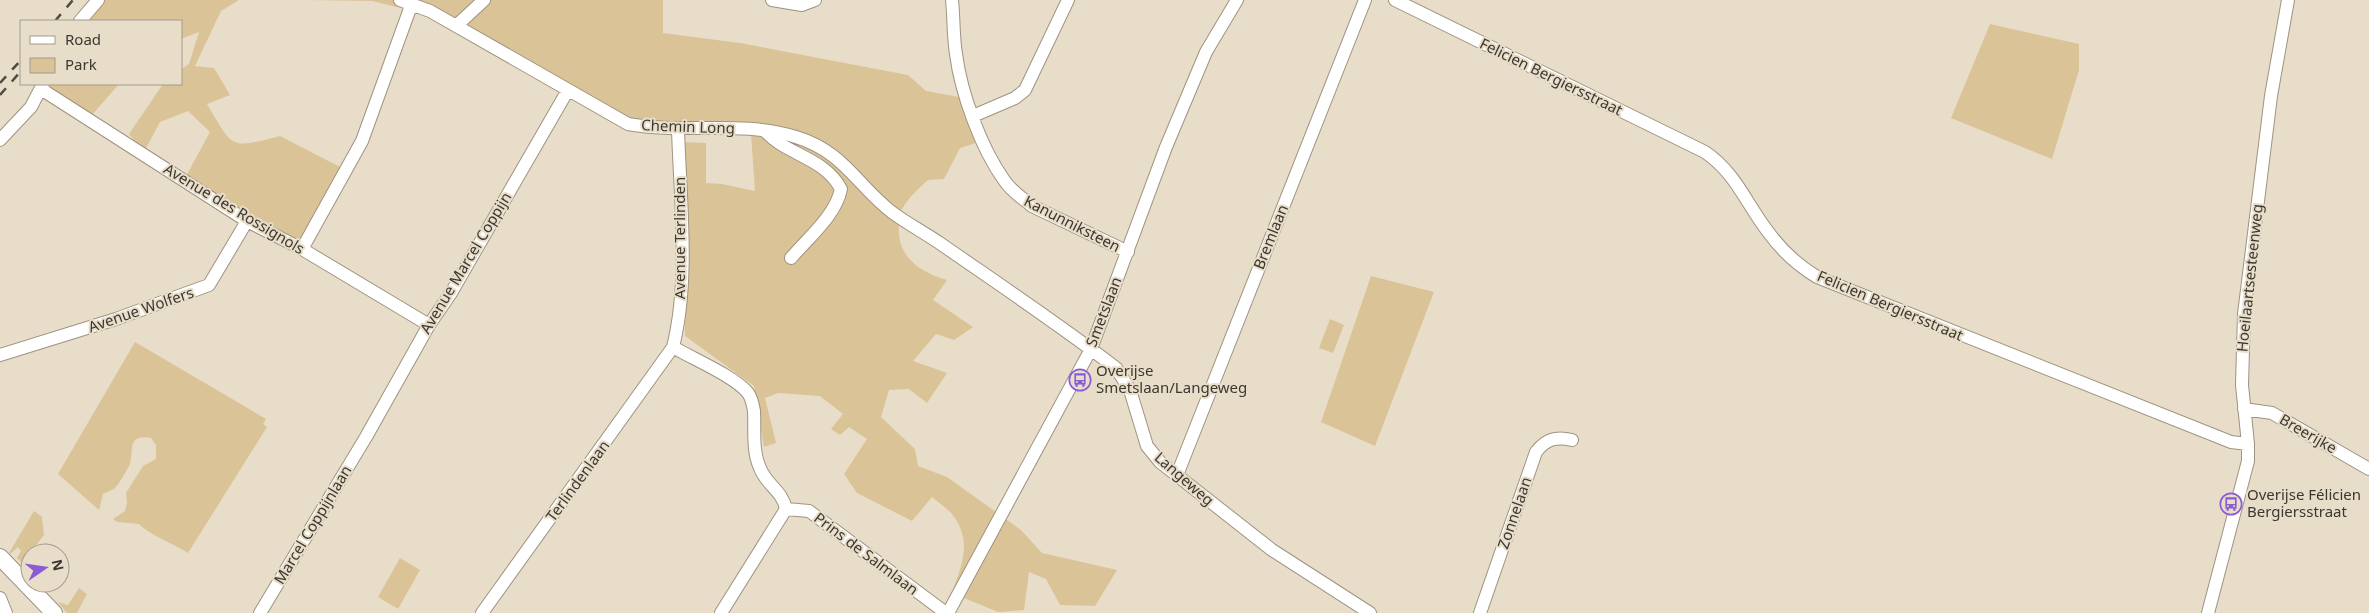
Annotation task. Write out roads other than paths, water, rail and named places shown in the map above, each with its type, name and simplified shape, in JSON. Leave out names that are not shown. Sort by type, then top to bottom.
[{"type":"main road","points":[[0,557],[54,613]]},
{"type":"street","points":[[81,20],[98,0]]},
{"type":"street","points":[[456,26],[484,0]]},
{"type":"street","points":[[772,0],[802,6],[815,0]]},
{"type":"street","name":"Kanunniksteen","points":[[952,0],[956,54],[973,116],[993,164],[1005,182],[1019,197],[1032,206],[1128,252]]},
{"type":"street","points":[[973,116],[1015,98],[1025,90],[1068,0]]},
{"type":"street","name":"Smetslaan","points":[[947,613],[1091,349],[1166,147],[1206,52],[1237,0]]},
{"type":"street","name":"Bremlaan","points":[[1177,475],[1365,0]]},
{"type":"street","name":"Felicien Bergiersstraat","points":[[1395,0],[1705,152],[1728,171],[1769,234],[1780,247],[1817,277],[2231,442],[2248,444]]},
{"type":"street","name":"Hoeilaartsesteenweg","points":[[2208,613],[2245,476],[2248,444],[2241,355],[2244,314],[2271,96],[2288,0]]},
{"type":"street","points":[[302,249],[362,141],[406,2]]},
{"type":"street","name":"Chemin Long","points":[[406,2],[456,26],[628,124],[678,129],[777,131],[824,149],[849,168],[883,205],[915,228]]},
{"type":"street","points":[[0,140],[31,108],[42,87]]},
{"type":"street","name":"Avenue des Rossignols","points":[[42,87],[247,221],[302,249],[429,325]]},
{"type":"street","name":"Avenue Marcel Coppijn","points":[[366,437],[429,325],[451,293],[568,90]]},
{"type":"street","name":"Avenue Terlinden","points":[[673,347],[677,331],[682,279],[678,129]]},
{"type":"street","points":[[765,131],[772,138],[815,161],[841,189],[838,200],[831,211],[791,258]]},
{"type":"street","name":"Avenue Wolfers","points":[[0,355],[116,319],[209,285],[247,221]]},
{"type":"street","name":"Langeweg","points":[[915,228],[1116,368],[1124,377],[1130,390],[1147,446],[1160,462],[1272,550],[1370,613]]},
{"type":"street","points":[[673,347],[739,385],[750,395],[754,408],[756,456],[760,469],[766,479],[784,498],[786,509],[721,613]]},
{"type":"street","name":"Terlindenlaan","points":[[482,613],[660,368],[673,347]]},
{"type":"street","name":"Breerijke","points":[[2244,409],[2272,413],[2369,469]]},
{"type":"street","name":"Marcel Coppijnlaan","points":[[260,613],[366,437]]},
{"type":"street","name":"Zonnelaan","points":[[1480,613],[1536,452],[1550,440],[1564,438],[1572,440]]},
{"type":"street","name":"Prins de Salmlaan","points":[[786,509],[809,511],[947,613]]},
{"type":"street","points":[[0,598],[6,613]]},
{"type":"railway","points":[[56,20],[73,0]]},
{"type":"railway","points":[[0,83],[20,61]]},
{"type":"railway","points":[[0,95],[20,72]]},
{"type":"place","name":"Overijse Smetslaan/Langeweg","points":[[1080,380]]},
{"type":"place","name":"Overijse Félicien Bergiersstraat","points":[[2231,504]]}]
